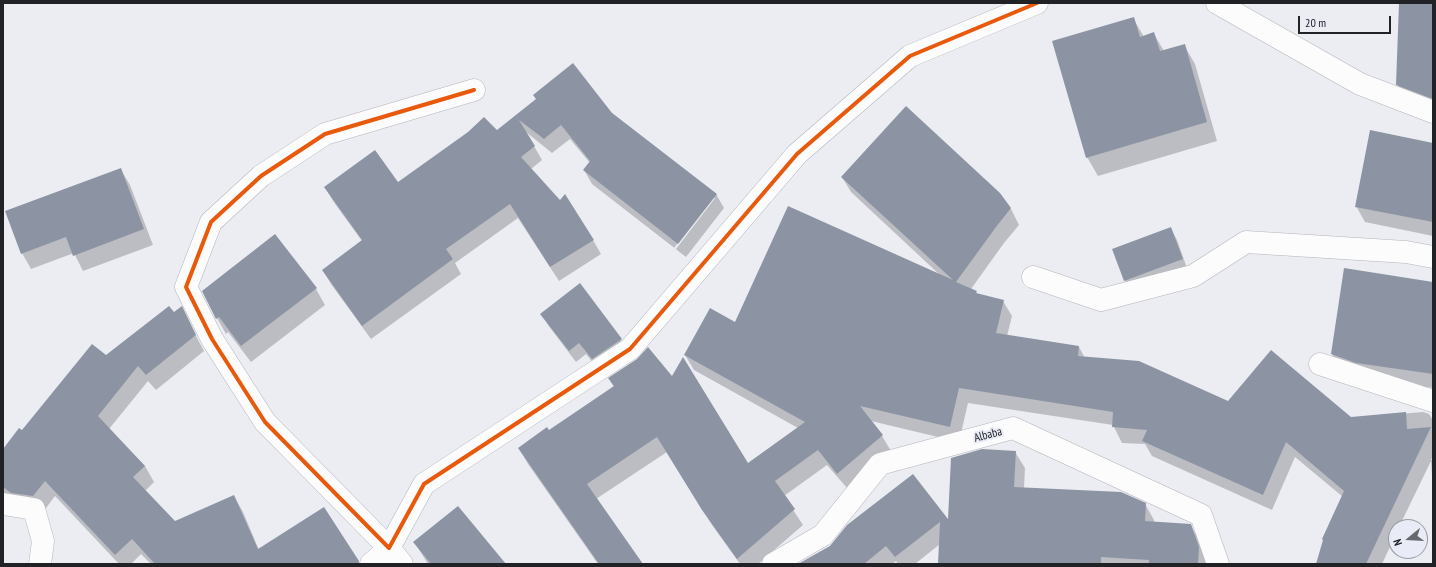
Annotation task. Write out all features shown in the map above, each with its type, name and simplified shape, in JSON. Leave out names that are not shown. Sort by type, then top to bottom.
[{"type":"street","points":[[396,556],[424,484],[630,349],[797,154],[910,56],[1037,3]]},
{"type":"street","points":[[1217,3],[1360,84],[1433,112]]},
{"type":"street","points":[[396,556],[266,422],[212,339],[186,287],[211,222],[261,176],[325,134],[474,90]]},
{"type":"street","points":[[1032,277],[1101,300],[1193,276],[1246,242],[1406,252],[1433,256]]},
{"type":"street","points":[[1320,364],[1433,401]]},
{"type":"street","name":"Albaba","points":[[772,564],[823,535],[880,464],[1013,428],[1201,515],[1218,564]]},
{"type":"street","points":[[3,504],[34,509],[43,541],[40,564]]},
{"type":"street","points":[[371,564],[396,556]]},
{"type":"building","points":[[1399,3],[1433,3],[1433,99],[1396,85]]},
{"type":"building","points":[[1134,17],[1140,37],[1154,32],[1160,51],[1185,44],[1207,122],[1086,158],[1052,41]]},
{"type":"building","points":[[573,63],[612,113],[717,194],[678,244],[583,170],[590,161],[561,125],[544,139],[519,120],[535,146],[521,157],[560,200],[565,194],[594,240],[550,267],[510,204],[446,249],[453,259],[362,326],[322,270],[362,240],[324,187],[375,150],[398,182],[468,132],[484,117],[497,130],[536,99],[533,95]]},
{"type":"building","points":[[906,106],[1000,193],[1011,208],[956,282],[977,291],[976,293],[1004,300],[996,333],[1079,346],[1078,356],[1139,361],[1228,401],[1271,350],[1351,417],[1406,412],[1407,429],[1431,427],[1366,564],[1316,564],[1323,540],[1322,539],[1344,491],[1286,442],[1263,495],[1142,441],[1147,430],[1112,427],[1113,412],[959,388],[950,427],[860,406],[883,435],[837,474],[818,450],[775,481],[795,509],[737,559],[702,510],[657,437],[587,484],[643,564],[599,564],[518,448],[547,427],[549,430],[614,386],[608,378],[637,359],[648,347],[672,376],[683,357],[748,463],[805,422],[684,355],[710,308],[735,322],[788,206],[953,280],[841,177]]},
{"type":"building","points":[[1370,130],[1433,143],[1433,222],[1355,207]]},
{"type":"building","points":[[121,168],[144,229],[73,256],[66,237],[21,254],[5,211]]},
{"type":"building","points":[[1171,227],[1183,259],[1124,281],[1112,249]]},
{"type":"building","points":[[275,234],[317,288],[241,346],[219,317],[216,319],[202,291]]},
{"type":"building","points":[[1344,268],[1433,282],[1433,374],[1356,363],[1331,354]]},
{"type":"building","points":[[580,283],[622,339],[592,359],[579,343],[569,351],[540,314]]},
{"type":"building","points":[[169,306],[174,312],[182,306],[196,335],[146,375],[138,366],[98,416],[145,466],[133,477],[175,521],[234,495],[258,549],[324,507],[359,561],[359,564],[155,564],[132,539],[115,555],[45,481],[33,496],[11,493],[3,487],[3,449],[19,428],[22,430],[92,344],[106,355]]},
{"type":"building","points":[[982,449],[1016,451],[1014,487],[1121,492],[1146,503],[1145,521],[1191,524],[1199,547],[1198,564],[1149,564],[1149,560],[1101,557],[1101,564],[938,564],[940,522],[895,557],[886,546],[864,564],[798,564],[830,546],[847,525],[913,474],[948,519],[951,458]]},
{"type":"building","points":[[458,506],[506,564],[431,564],[413,542]]},
{"type":"cycle path","points":[[474,90],[325,134],[261,176],[211,222],[186,287],[212,339],[265,422],[389,548],[424,484],[630,349],[797,154],[910,56],[1037,3]]}]
